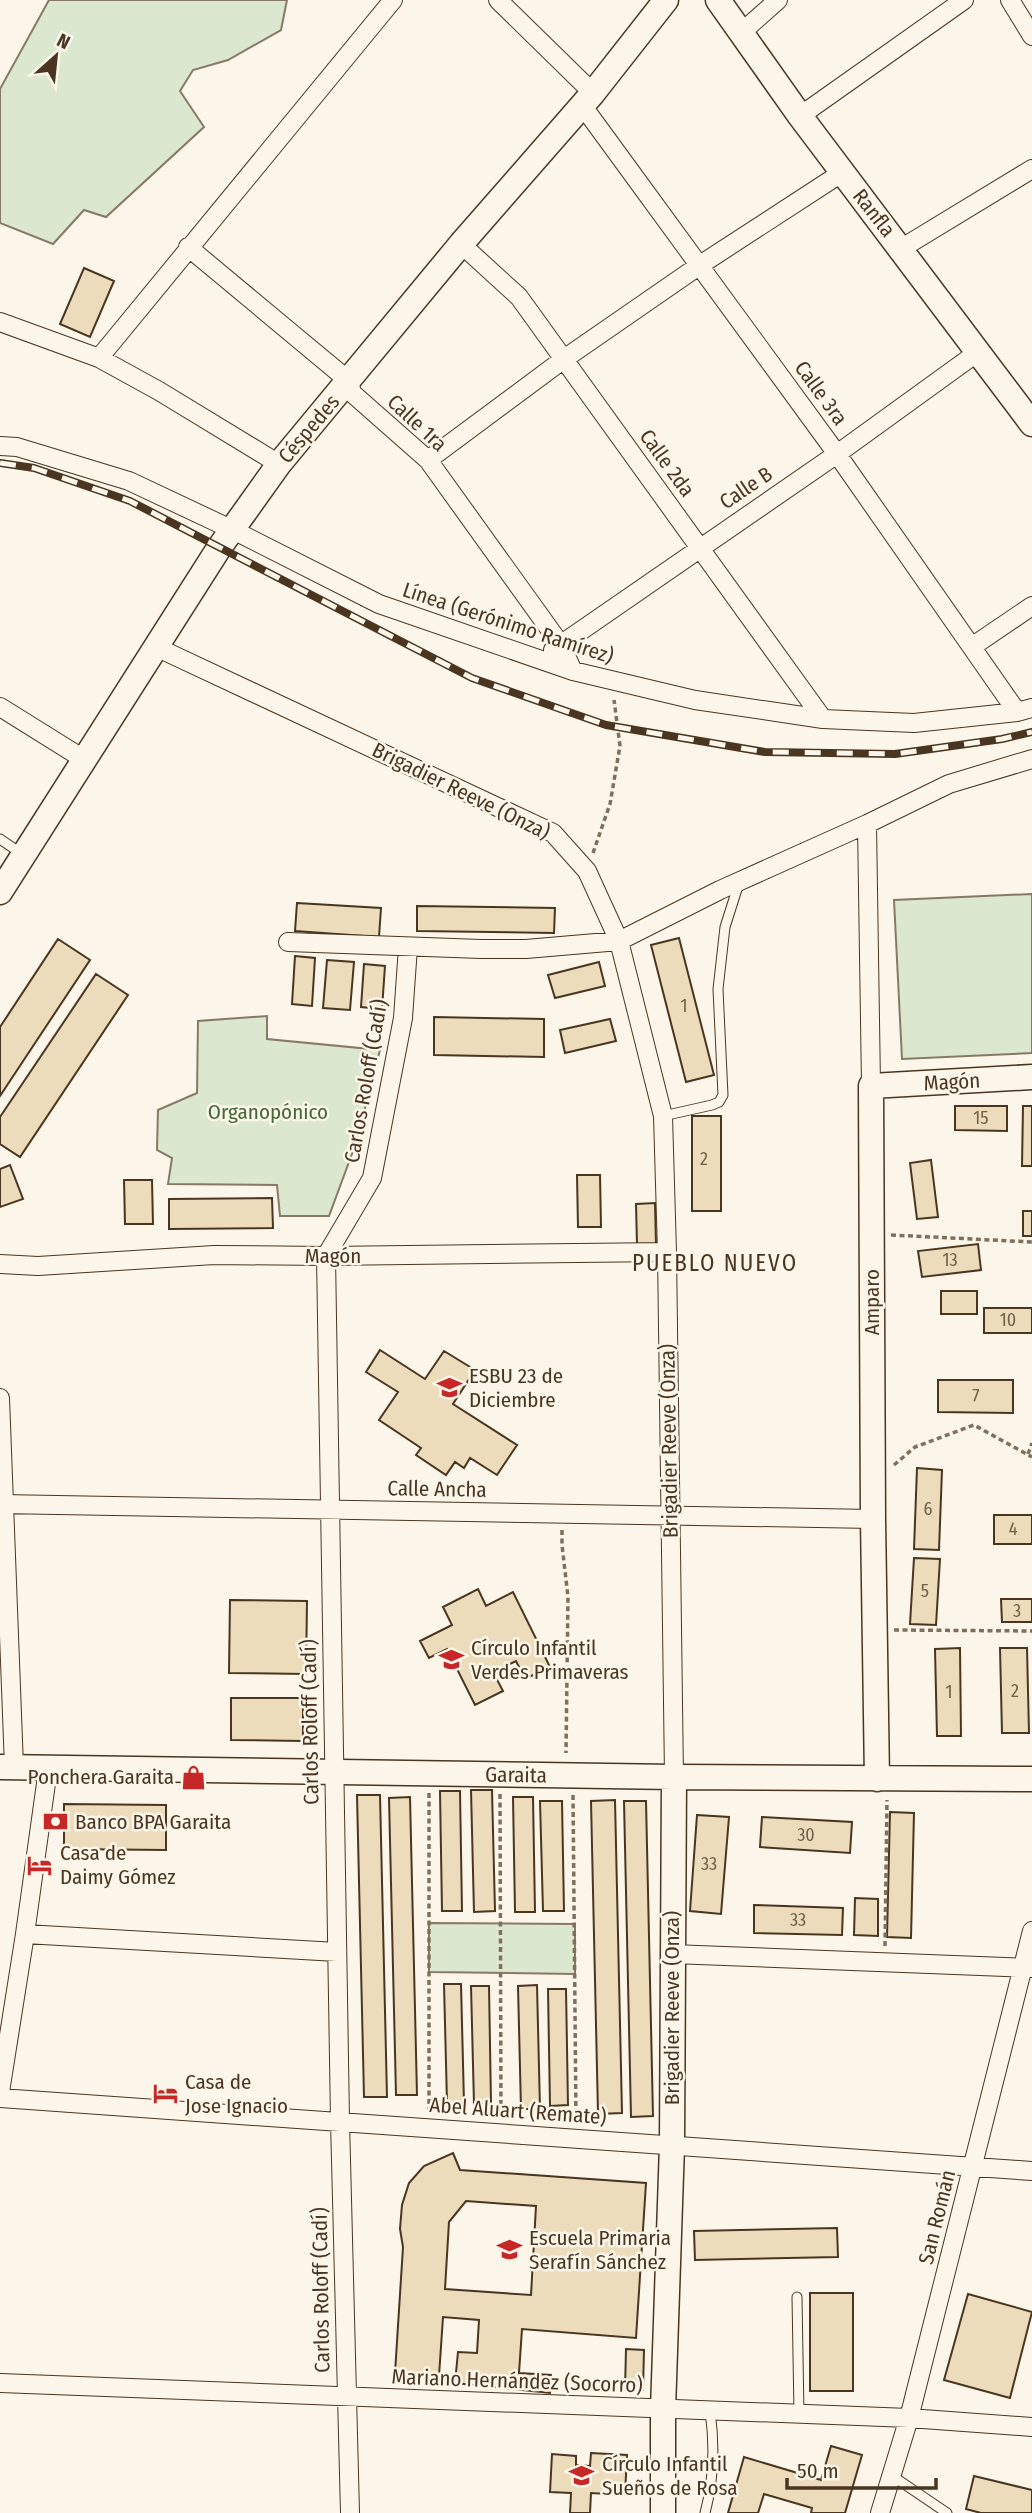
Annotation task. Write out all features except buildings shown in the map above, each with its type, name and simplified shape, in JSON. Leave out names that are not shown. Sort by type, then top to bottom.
[{"type":"street","points":[[99,358],[393,0]]},
{"type":"street","name":"Calle 3ra","points":[[498,0],[588,99],[700,265],[973,646],[1025,710]]},
{"type":"street","name":"Céspedes","points":[[0,892],[219,548],[279,464],[461,244],[588,99],[666,0]]},
{"type":"street","name":"Ranfla","points":[[718,0],[800,116],[1032,424]]},
{"type":"street","points":[[742,32],[778,0]]},
{"type":"street","points":[[800,116],[964,0]]},
{"type":"street","points":[[1010,0],[1032,36]]},
{"type":"street","points":[[428,460],[564,359],[700,265],[843,172]]},
{"type":"street","points":[[902,248],[1029,175]]},
{"type":"street","name":"Calle 2da","points":[[461,244],[519,297],[823,719]]},
{"type":"street","name":"Calle 1ra","points":[[188,247],[349,382],[352,393],[428,460],[561,645],[573,671]]},
{"type":"street","points":[[0,322],[99,358],[279,464]]},
{"type":"street","name":"Calle B","points":[[539,660],[978,352]]},
{"type":"street","name":"Línea (Gerónimo Ramírez)","points":[[0,446],[17,447],[129,481],[379,604],[539,660],[611,681],[695,700],[823,719],[914,723],[1025,710]]},
{"type":"street","points":[[973,646],[1032,606]]},
{"type":"street","name":"Brigadier Reeve (Onza)","points":[[156,647],[554,833],[587,871],[619,941],[663,1116],[667,1252],[674,1777],[672,2145],[663,2410],[663,2513]]},
{"type":"street","points":[[0,707],[85,761]]},
{"type":"street","points":[[288,942],[526,948],[619,941],[949,784],[1032,760]]},
{"type":"street","name":"Amparo","points":[[867,824],[874,1630],[882,1779]]},
{"type":"street","name":"Carlos Roloff (Cadí)","points":[[350,2513],[333,1772],[326,1256],[372,1178],[403,1018],[408,947]]},
{"type":"street","name":"Magón","points":[[871,1086],[1032,1077]]},
{"type":"street","name":"Magón","points":[[0,1264],[38,1266],[214,1255],[667,1252]]},
{"type":"street","points":[[0,1398],[7,1767]]},
{"type":"street","name":"Calle Ancha","points":[[2,1504],[873,1519]]},
{"type":"street","name":"Garaita","points":[[7,1767],[570,1776],[1032,1779]]},
{"type":"street","points":[[0,2092],[48,1769]]},
{"type":"street","name":"San Román","points":[[880,2513],[909,2418],[973,2166],[1028,1968],[1032,1931]]},
{"type":"street","points":[[25,1934],[337,1952]]},
{"type":"street","points":[[672,1954],[1028,1968]]},
{"type":"street","name":"Abel Aluart (Remate)","points":[[0,2098],[1032,2171]]},
{"type":"street","name":"Mariano Hernández (Socorro)","points":[[0,2384],[909,2418],[1032,2427]]},
{"type":"lane","points":[[0,839],[24,855]]},
{"type":"lane","points":[[663,1116],[712,1105],[719,1102],[723,1095],[718,989],[725,927],[740,882]]},
{"type":"lane","points":[[797,2297],[800,2414]]},
{"type":"lane","points":[[705,2513],[711,2491],[715,2442],[710,2411]]},
{"type":"lane","points":[[891,2476],[947,2513]]},
{"type":"path","points":[[587,871],[610,804],[620,746],[611,681]]},
{"type":"path","points":[[872,1234],[1032,1242]]},
{"type":"path","points":[[873,1483],[915,1447],[974,1425],[1030,1455],[1032,1443]]},
{"type":"path","points":[[563,1514],[562,1545],[568,1597],[576,2138]]},
{"type":"path","points":[[874,1630],[1032,1631]]},
{"type":"path","points":[[429,1774],[429,2128]]},
{"type":"path","points":[[500,1774],[501,2133]]},
{"type":"path","points":[[882,1779],[884,1962]]},
{"type":"green space","points":[[49,0],[287,0],[281,30],[228,60],[193,70],[180,91],[204,127],[106,217],[84,210],[53,244],[0,223],[0,89]]},
{"type":"green space","points":[[1032,894],[1032,1053],[902,1059],[894,900]]},
{"type":"green space","name":"Organopónico","points":[[267,1016],[267,1039],[380,1050],[356,1143],[329,1216],[280,1216],[277,1185],[168,1184],[172,1158],[157,1150],[158,1110],[197,1093],[198,1021]]},
{"type":"green space","points":[[429,1923],[575,1924],[575,1974],[429,1972]]},
{"type":"railway","points":[[0,463],[34,468],[130,501],[472,678],[606,725],[765,752],[895,754],[1002,739],[1032,732]]},
{"type":"place","name":"ESBU 23 de Diciembre","points":[[449,1388]]},
{"type":"place","name":"Círculo Infantil Verdes Primaveras","points":[[451,1660]]},
{"type":"place","name":"Ponchera Garaita","points":[[194,1777]]},
{"type":"place","name":"Banco BPA Garaita","points":[[55,1822]]},
{"type":"place","name":"Casa de Daimy Gómez","points":[[40,1865]]},
{"type":"place","name":"Casa de Jose Ignacio","points":[[165,2094]]},
{"type":"place","name":"Escuela Primaria Serafín Sánchez","points":[[509,2250]]},
{"type":"place","name":"Círculo Infantil Sueños de Rosa","points":[[582,2476]]},
{"type":"district","name":"PUEBLO NUEVO","points":[[715,1263]]}]
